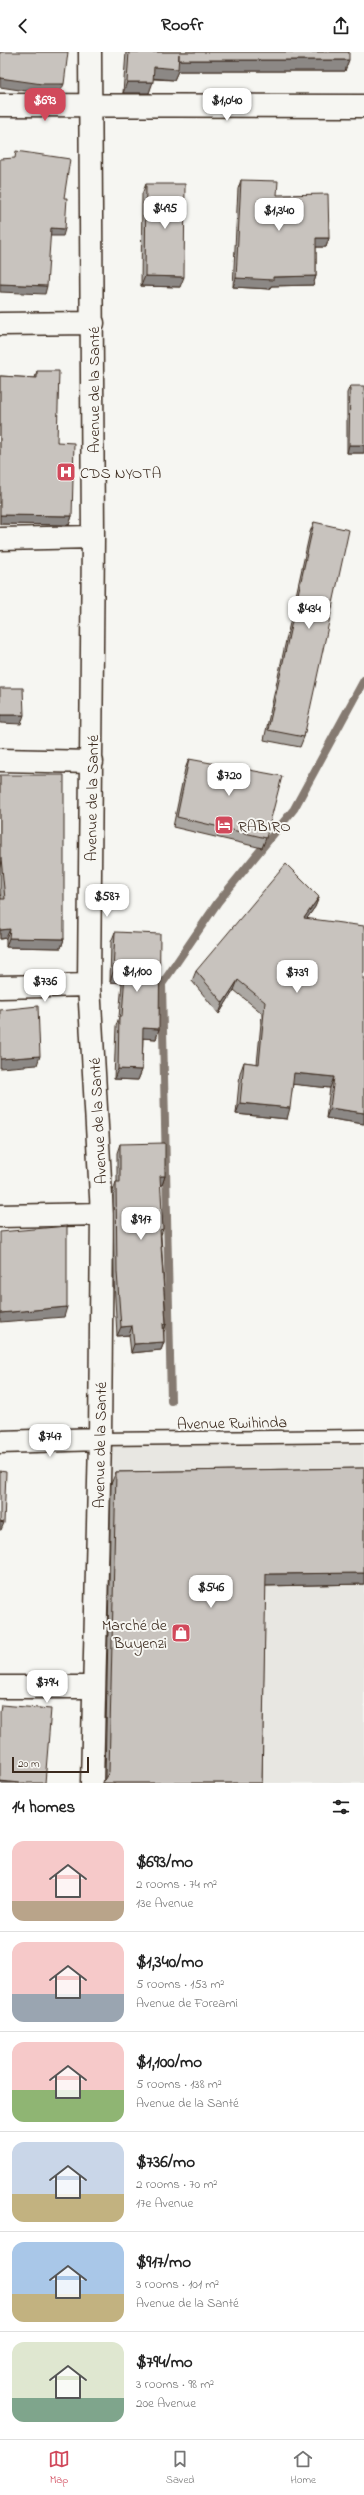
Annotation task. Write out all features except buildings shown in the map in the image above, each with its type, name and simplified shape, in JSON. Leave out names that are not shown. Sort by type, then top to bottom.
[{"type":"street","name":"Avenue de la Santé","points":[[90,52],[93,323],[93,537],[89,985],[102,1214],[100,1439],[92,1783]]},
{"type":"street","points":[[0,106],[90,104],[364,106]]},
{"type":"street","points":[[0,324],[93,323]]},
{"type":"street","points":[[0,540],[93,537]]},
{"type":"street","points":[[0,760],[92,762]]},
{"type":"street","points":[[0,986],[89,985]]},
{"type":"street","points":[[0,1216],[102,1214]]},
{"type":"street","points":[[0,1442],[100,1439]]},
{"type":"street","points":[[0,1687],[94,1687]]},
{"type":"lane","name":"Avenue Rwihinda","points":[[100,1439],[364,1436]]},
{"type":"shaded area","points":[[364,1436],[364,1783],[85,1783],[92,1440]]},
{"type":"waterway","points":[[171,1401],[162,984],[218,902],[294,809],[364,680]]},
{"type":"place","name":"CDS NYOTA","points":[[66,472]]},
{"type":"place","name":"RABIRO","points":[[224,825]]},
{"type":"place","name":"Marché de Buyenzi","points":[[181,1633]]}]
